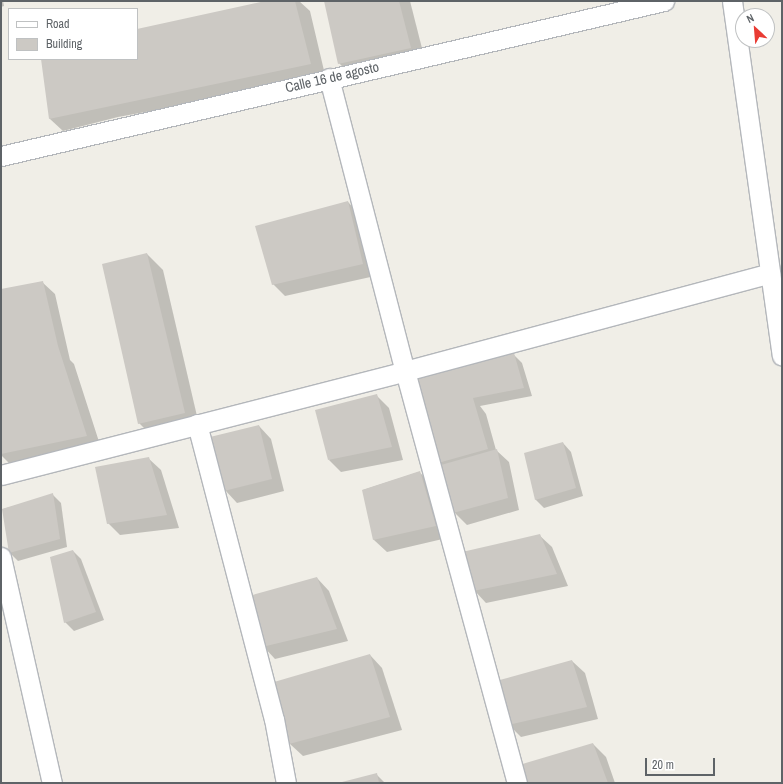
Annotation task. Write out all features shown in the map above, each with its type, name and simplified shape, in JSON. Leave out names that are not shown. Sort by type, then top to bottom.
[{"type":"street","name":"Calle 16 de agosto","points":[[1,156],[329,78],[664,1]]},
{"type":"street","points":[[732,1],[782,355]]},
{"type":"street","points":[[329,78],[405,371],[517,783]]},
{"type":"street","points":[[1,475],[405,371],[770,273]]},
{"type":"street","points":[[197,424],[274,719],[286,783]]},
{"type":"street","points":[[1,557],[52,783]]},
{"type":"building","points":[[265,1],[295,1],[311,64],[49,119],[41,60],[138,60],[138,29]]},
{"type":"building","points":[[324,1],[399,1],[411,48],[338,64]]},
{"type":"building","points":[[348,201],[363,264],[272,285],[255,226]]},
{"type":"building","points":[[147,253],[185,413],[138,424],[102,264]]},
{"type":"building","points":[[43,281],[58,346],[87,436],[1,454],[1,289]]},
{"type":"building","points":[[514,353],[524,388],[473,398],[488,449],[438,463],[412,375]]},
{"type":"building","points":[[377,394],[392,447],[328,460],[315,410]]},
{"type":"building","points":[[259,425],[272,479],[224,491],[210,437]]},
{"type":"building","points":[[563,442],[576,488],[535,500],[524,453]]},
{"type":"building","points":[[497,449],[508,498],[453,513],[441,465]]},
{"type":"building","points":[[149,457],[167,515],[107,524],[95,467]]},
{"type":"building","points":[[420,471],[436,526],[373,540],[362,490]]},
{"type":"building","points":[[53,493],[60,539],[9,553],[2,509]]},
{"type":"building","points":[[540,534],[557,574],[473,591],[462,552]]},
{"type":"building","points":[[73,550],[96,612],[64,623],[50,557]]},
{"type":"building","points":[[317,577],[337,629],[262,647],[249,596]]},
{"type":"building","points":[[370,654],[390,717],[289,744],[274,682]]},
{"type":"building","points":[[572,660],[587,707],[508,725],[496,681]]},
{"type":"building","points":[[593,743],[608,783],[524,783],[519,765]]},
{"type":"building","points":[[377,773],[379,783],[342,783],[342,782]]}]
